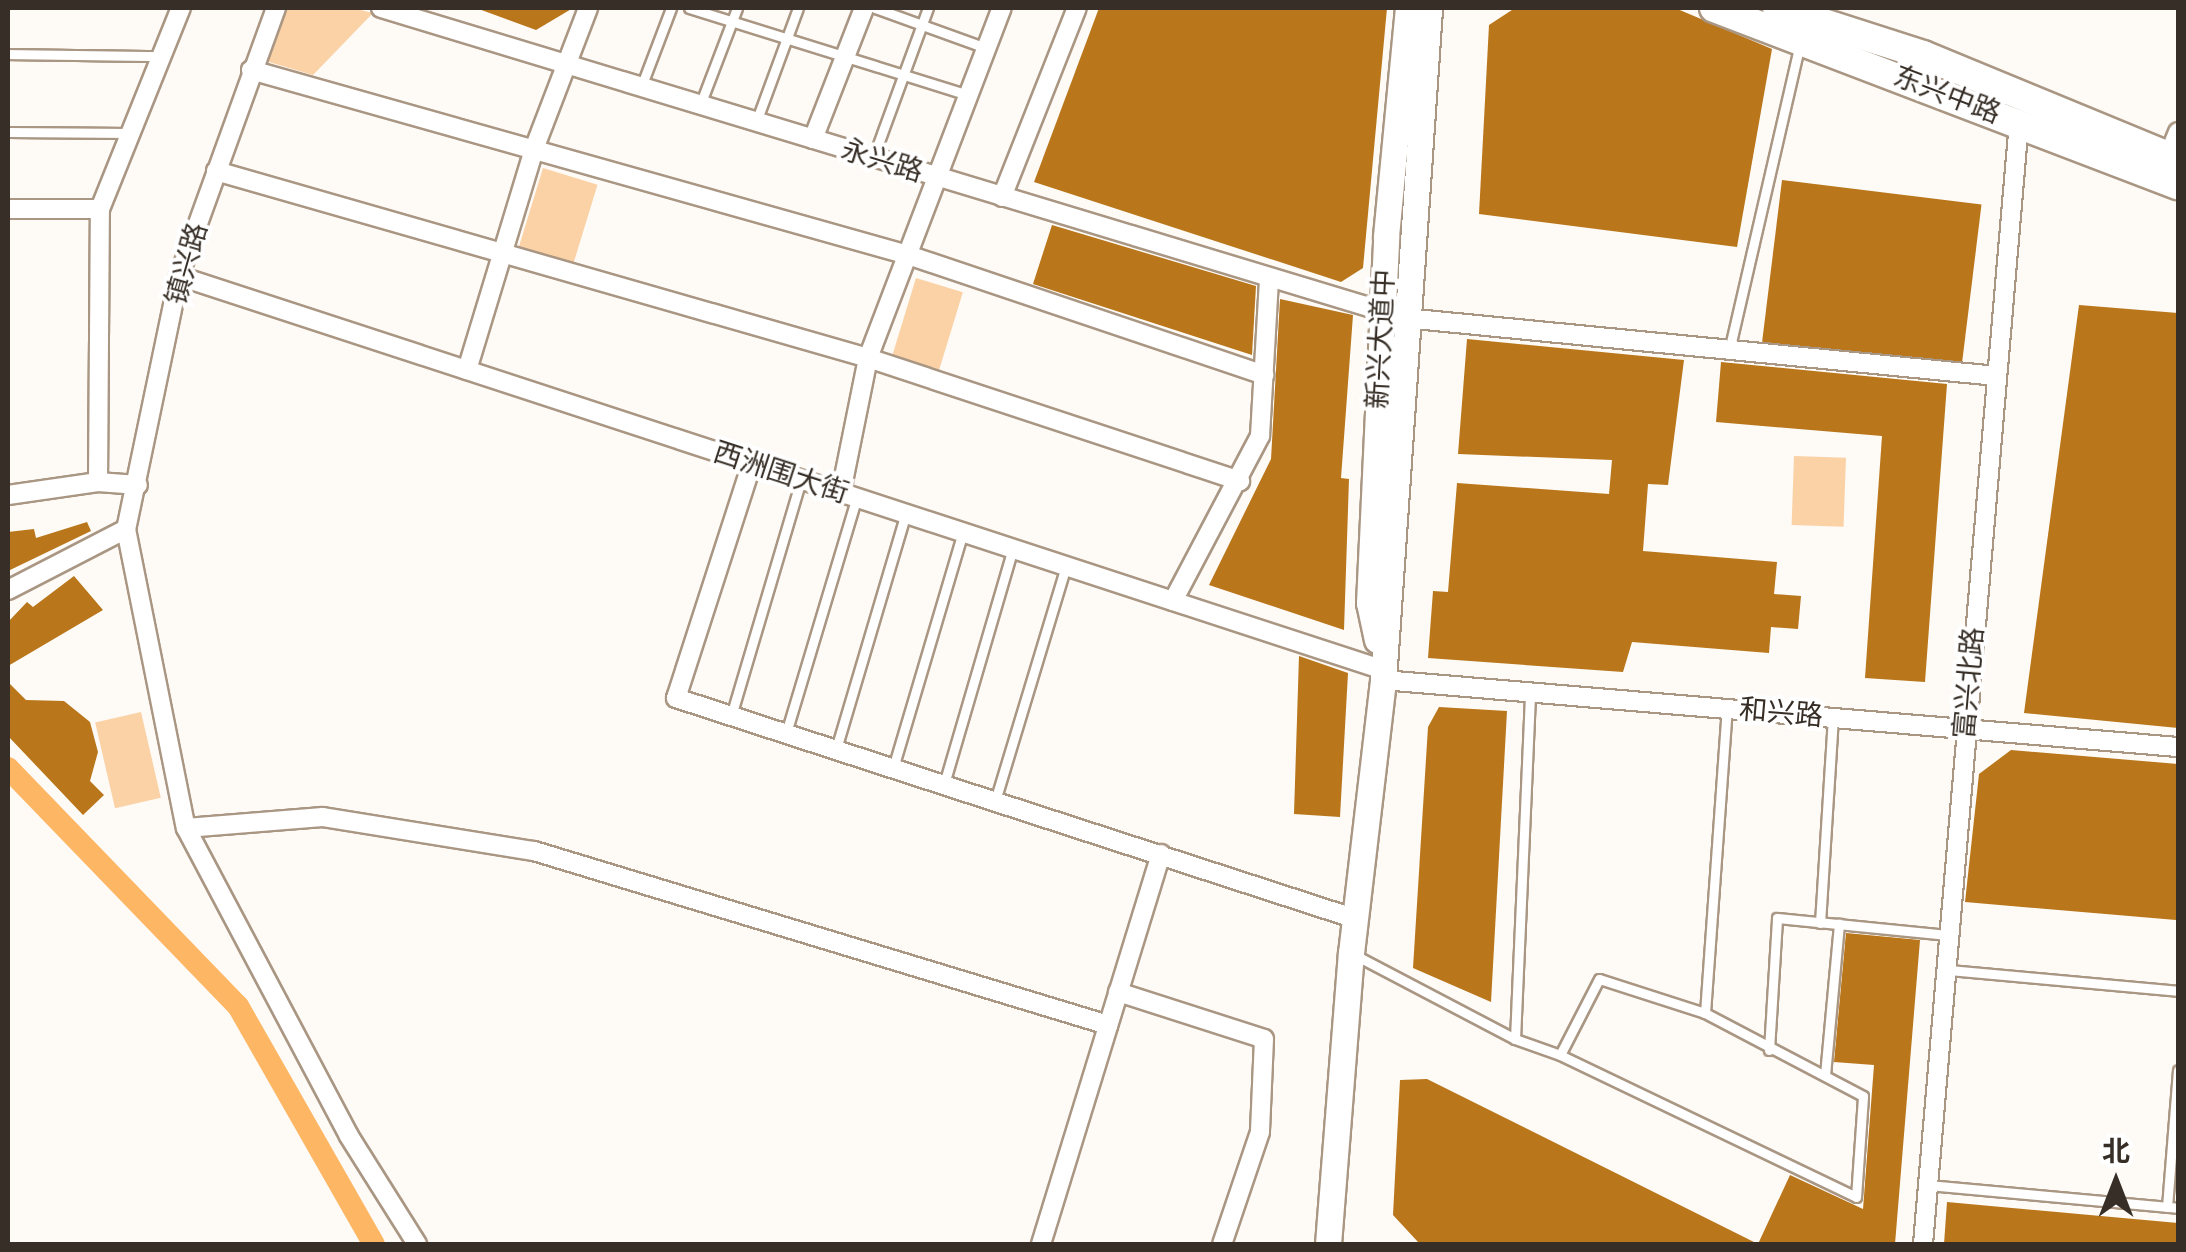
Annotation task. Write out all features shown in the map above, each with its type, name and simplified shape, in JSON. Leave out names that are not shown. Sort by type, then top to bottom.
[{"type":"main road","name":"新兴大道中","points":[[1394,315],[1408,8]]},
{"type":"main road","name":"新兴大道中","points":[[1328,1244],[1351,953],[1383,675],[1369,603],[1394,315],[1429,8]]},
{"type":"main road","name":"东兴中路","points":[[1714,8],[1807,22],[1923,55],[2175,150]]},
{"type":"main road","name":"东兴中路","points":[[1776,8],[2019,122],[2178,185]]},
{"type":"street","points":[[98,482],[100,209],[181,8]]},
{"type":"street","name":"镇兴路","points":[[126,529],[179,276],[276,8]]},
{"type":"street","name":"永兴路","points":[[381,8],[1394,315],[1996,376]]},
{"type":"street","points":[[468,370],[534,148],[588,8]]},
{"type":"street","points":[[813,140],[864,8]]},
{"type":"street","points":[[849,495],[868,358],[999,8]]},
{"type":"street","points":[[1002,198],[1077,8]]},
{"type":"street","points":[[251,70],[908,255],[1264,374]]},
{"type":"street","name":"富兴北路","points":[[1923,1244],[2019,122]]},
{"type":"street","points":[[216,172],[868,358],[1240,481]]},
{"type":"street","points":[[8,209],[100,209]]},
{"type":"street","name":"西洲围大街","points":[[179,276],[1173,601],[1383,675]]},
{"type":"street","points":[[1173,601],[1240,481],[1260,436],[1269,279]]},
{"type":"street","points":[[752,463],[676,698],[1356,919]]},
{"type":"street","points":[[8,496],[98,482],[138,486]]},
{"type":"street","points":[[8,590],[126,529],[186,828],[248,954],[417,1244]]},
{"type":"street","name":"和兴路","points":[[1383,675],[2178,747]]},
{"type":"street","points":[[186,828],[322,817],[534,852],[1108,1025]]},
{"type":"street","points":[[1040,1244],[1161,854]]},
{"type":"street","points":[[1118,992],[1264,1039],[1260,1132],[1222,1244]]},
{"type":"lane","points":[[641,87],[671,8]]},
{"type":"lane","points":[[690,8],[968,94]]},
{"type":"lane","points":[[700,105],[737,8]]},
{"type":"lane","points":[[756,122],[798,8]]},
{"type":"lane","points":[[875,8],[986,48]]},
{"type":"lane","points":[[873,158],[928,8]]},
{"type":"lane","points":[[1730,351],[1807,22]]},
{"type":"lane","points":[[8,54],[161,56]]},
{"type":"lane","points":[[8,132],[130,133]]},
{"type":"lane","points":[[732,716],[801,479]]},
{"type":"lane","points":[[786,733],[849,495]]},
{"type":"lane","points":[[836,749],[906,513]]},
{"type":"lane","points":[[893,768],[963,532]]},
{"type":"lane","points":[[944,784],[1013,548]]},
{"type":"lane","points":[[995,800],[1066,566]]},
{"type":"lane","points":[[1515,1040],[1530,691]]},
{"type":"lane","points":[[1705,1013],[1727,708]]},
{"type":"lane","points":[[1820,922],[1833,717]]},
{"type":"lane","points":[[1770,1050],[1777,918],[1948,935]]},
{"type":"lane","points":[[1826,1074],[1839,924]]},
{"type":"lane","points":[[1351,953],[1515,1040],[1560,1055],[1856,1197],[1863,1096],[1705,1013],[1599,980],[1560,1055]]},
{"type":"lane","points":[[1945,970],[2178,991]]},
{"type":"lane","points":[[2167,1206],[2178,1070]]},
{"type":"lane","points":[[1928,1186],[2178,1208]]},
{"type":"shaded area","points":[[287,8],[352,8],[373,13],[313,75],[262,60]]},
{"type":"shaded area","points":[[543,168],[598,185],[571,270],[517,253]]},
{"type":"shaded area","points":[[916,278],[963,292],[936,380],[889,366]]},
{"type":"shaded area","points":[[1794,456],[1846,458],[1844,527],[1792,525]]},
{"type":"shaded area","points":[[141,712],[161,798],[115,808],[95,723]]},
{"type":"building","points":[[476,8],[573,8],[536,30]]},
{"type":"building","points":[[1099,8],[1387,8],[1363,268],[1341,282],[1034,182]]},
{"type":"building","points":[[1515,8],[1675,8],[1772,49],[1737,247],[1479,214],[1489,25]]},
{"type":"building","points":[[1782,180],[1982,204],[1962,366],[1762,342]]},
{"type":"building","points":[[1052,225],[1256,286],[1252,355],[1033,284]]},
{"type":"building","points":[[1280,299],[1353,315],[1341,478],[1349,479],[1344,630],[1209,585],[1271,459]]},
{"type":"building","points":[[2079,305],[2178,313],[2178,728],[2024,713]]},
{"type":"building","points":[[1467,339],[1684,360],[1668,485],[1648,484],[1643,551],[1777,562],[1774,594],[1801,596],[1798,629],[1771,627],[1769,653],[1632,642],[1623,672],[1428,658],[1433,591],[1448,592],[1457,483],[1609,494],[1612,460],[1458,454]]},
{"type":"building","points":[[1721,362],[1947,384],[1925,682],[1865,678],[1882,436],[1716,422]]},
{"type":"building","points":[[87,522],[91,531],[8,571],[8,532],[34,529],[36,538]]},
{"type":"building","points":[[74,576],[103,610],[8,666],[8,622],[27,602],[33,607]]},
{"type":"building","points":[[1299,656],[1348,673],[1340,817],[1294,814]]},
{"type":"building","points":[[8,682],[26,700],[64,701],[90,722],[98,752],[90,781],[104,795],[83,815],[8,736]]},
{"type":"building","points":[[1439,707],[1507,711],[1491,1002],[1413,968],[1428,727]]},
{"type":"building","points":[[2011,750],[2178,764],[2176,920],[1965,902],[1979,774]]},
{"type":"building","points":[[1846,933],[1920,940],[1895,1244],[1758,1244],[1790,1175],[1863,1209],[1874,1065],[1834,1062]]},
{"type":"building","points":[[1427,1079],[1758,1244],[1418,1242],[1393,1215],[1400,1080]]},
{"type":"building","points":[[1947,1202],[2178,1223],[2178,1244],[1944,1244]]},
{"type":"waterway","points":[[8,768],[238,1006],[374,1244]]}]
